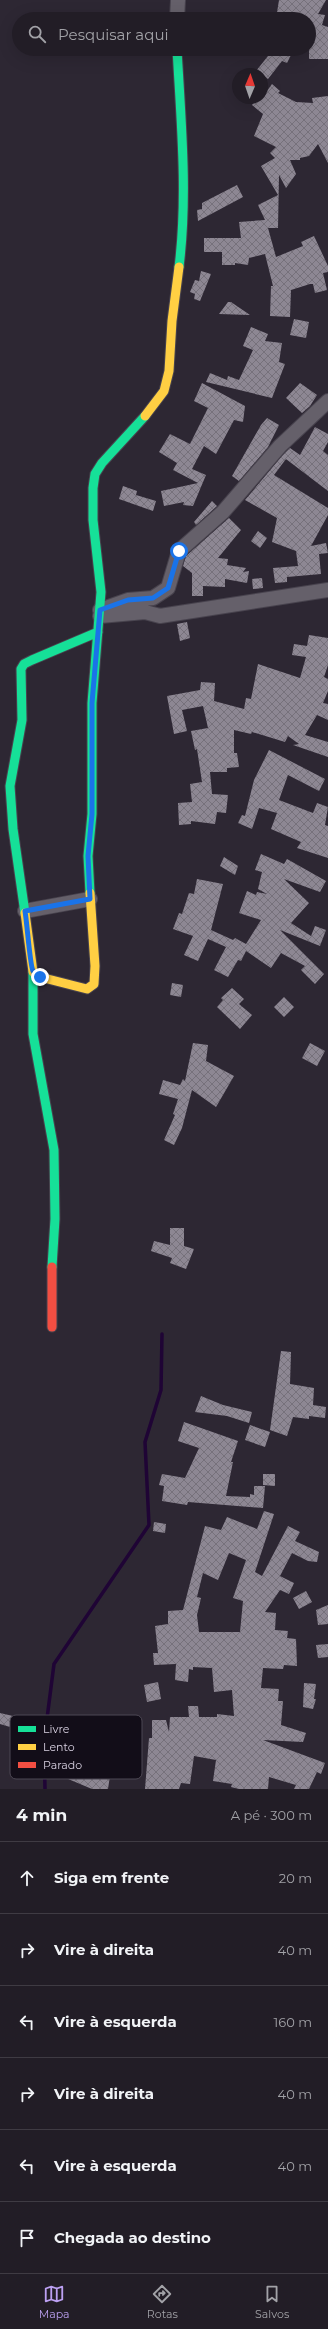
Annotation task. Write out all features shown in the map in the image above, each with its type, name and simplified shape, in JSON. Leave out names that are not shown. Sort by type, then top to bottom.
[{"type":"street","points":[[177,12],[178,0]]},
{"type":"street","points":[[33,972],[40,977],[78,988],[92,987],[94,984],[95,966],[88,856],[92,814],[92,703],[100,613],[100,592],[93,520],[93,488],[96,474],[102,463],[152,407],[164,391],[169,371],[172,320],[182,243],[182,142],[177,56]]},
{"type":"street","points":[[100,613],[128,600],[153,598],[168,588],[179,551],[223,512],[280,446],[328,401]]},
{"type":"street","points":[[100,613],[145,612],[160,616],[328,590]]},
{"type":"street","points":[[52,1327],[52,1266],[55,1219],[54,1150],[33,1034],[33,972],[10,801],[10,786],[22,720],[21,669],[24,664],[32,660],[98,632]]},
{"type":"street","points":[[25,911],[90,899]]},
{"type":"building","points":[[279,0],[326,0],[318,14],[325,15],[322,25],[328,27],[328,59],[309,59],[309,56],[316,56],[316,12],[277,12]]},
{"type":"building","points":[[268,56],[290,56],[287,63],[282,61],[268,79],[268,68],[258,68]]},
{"type":"building","points":[[272,84],[280,91],[278,93],[296,102],[313,103],[312,98],[328,96],[328,163],[318,144],[309,156],[300,158],[300,160],[290,160],[296,174],[286,188],[279,175],[278,228],[268,228],[276,257],[303,246],[301,242],[314,236],[328,266],[328,272],[323,273],[327,290],[315,293],[313,284],[310,284],[291,290],[290,317],[270,316],[271,286],[273,286],[265,254],[249,258],[248,265],[235,263],[235,265],[222,265],[222,252],[204,252],[204,238],[241,238],[239,222],[265,220],[258,205],[278,195],[261,166],[275,158],[270,153],[276,147],[254,136],[263,114],[252,105],[268,104],[268,90]]},
{"type":"building","points":[[237,185],[243,197],[198,221],[197,210],[202,209],[202,203]]},
{"type":"building","points":[[201,271],[211,274],[200,301],[194,299],[195,294],[190,292],[195,280],[199,281]]},
{"type":"building","points":[[228,302],[231,302],[250,315],[219,314]]},
{"type":"building","points":[[294,319],[309,322],[306,338],[290,335]]},
{"type":"building","points":[[251,327],[268,334],[265,341],[282,343],[279,362],[285,364],[272,398],[206,382],[210,373],[227,380],[228,376],[239,380],[253,350],[243,346]]},
{"type":"building","points":[[202,383],[245,406],[243,422],[234,420],[216,454],[204,446],[192,469],[206,475],[193,506],[183,505],[184,502],[164,506],[161,491],[198,483],[173,470],[177,463],[159,452],[170,434],[190,444],[208,408],[194,401]]},
{"type":"building","points":[[300,383],[317,395],[310,406],[302,413],[286,398]]},
{"type":"building","points":[[267,418],[279,425],[268,447],[239,481],[232,476],[261,425]]},
{"type":"building","points":[[315,427],[328,434],[328,442],[323,451],[328,455],[328,491],[282,456],[290,448],[300,455]]},
{"type":"building","points":[[282,456],[286,459],[274,475],[328,508],[328,515],[311,546],[326,543],[328,553],[319,554],[321,574],[287,577],[287,582],[275,583],[273,568],[298,566],[296,551],[272,542],[277,518],[245,500]]},
{"type":"building","points":[[123,486],[137,491],[136,495],[156,501],[153,511],[119,499]]},
{"type":"building","points":[[212,501],[217,506],[196,525],[194,522]]},
{"type":"building","points":[[229,518],[241,530],[218,558],[228,559],[227,565],[246,568],[243,572],[249,571],[247,583],[225,579],[225,587],[203,586],[203,596],[192,596],[192,573],[183,566],[186,556]]},
{"type":"building","points":[[258,531],[267,538],[260,548],[251,541]]},
{"type":"building","points":[[262,578],[263,588],[253,589],[252,579]]},
{"type":"building","points":[[187,622],[190,638],[180,641],[177,624]]},
{"type":"building","points":[[309,635],[328,638],[328,665],[324,677],[328,679],[328,691],[323,703],[328,704],[328,720],[317,715],[305,735],[328,742],[328,757],[293,745],[299,744],[288,736],[285,742],[252,732],[251,734],[234,730],[234,753],[237,753],[239,767],[227,768],[227,772],[210,772],[212,794],[228,795],[226,813],[217,812],[215,824],[191,821],[191,824],[179,825],[178,803],[192,802],[190,784],[202,782],[197,749],[195,750],[191,731],[208,728],[203,706],[182,710],[187,731],[174,734],[167,696],[200,690],[201,682],[215,683],[214,701],[244,709],[246,698],[251,699],[258,664],[300,678],[306,657],[292,655],[294,644],[307,646]]},
{"type":"building","points":[[269,750],[325,779],[319,791],[288,775],[279,800],[313,813],[317,803],[328,807],[325,825],[328,826],[328,858],[297,848],[301,842],[271,829],[277,813],[259,808],[252,829],[238,823],[242,815],[245,816],[254,780]]},
{"type":"building","points":[[261,854],[284,864],[287,859],[326,881],[320,892],[284,879],[309,903],[291,923],[311,936],[315,926],[326,930],[320,946],[280,930],[324,974],[315,984],[301,970],[305,966],[281,953],[271,968],[246,951],[241,961],[238,960],[228,977],[214,970],[226,947],[208,939],[198,961],[184,955],[193,936],[173,929],[179,913],[182,914],[189,893],[194,894],[197,879],[223,884],[211,930],[233,940],[235,938],[246,944],[261,920],[239,913],[247,891],[256,895],[257,892],[267,894],[258,889],[262,872],[255,870]]},
{"type":"building","points":[[224,857],[238,866],[235,875],[220,866]]},
{"type":"building","points":[[172,983],[183,985],[181,997],[170,995]]},
{"type":"building","points":[[232,988],[244,999],[239,1004],[252,1015],[240,1029],[217,1007],[223,1000],[221,998]]},
{"type":"building","points":[[284,997],[294,1007],[284,1017],[274,1007]]},
{"type":"building","points":[[193,1043],[208,1045],[206,1061],[234,1076],[216,1107],[192,1090],[182,1128],[174,1145],[164,1140],[175,1115],[173,1114],[178,1099],[159,1094],[163,1080],[180,1085],[183,1079],[185,1081]]},
{"type":"building","points":[[310,1043],[325,1051],[317,1066],[302,1058]]},
{"type":"building","points":[[170,1228],[184,1228],[184,1246],[194,1249],[186,1269],[170,1263],[172,1258],[151,1251],[154,1241],[170,1245]]},
{"type":"building","points":[[281,1351],[291,1352],[290,1384],[314,1388],[313,1405],[326,1407],[325,1418],[309,1416],[309,1419],[293,1417],[287,1436],[270,1430]]},
{"type":"building","points":[[201,1396],[223,1405],[252,1412],[249,1423],[227,1416],[195,1412]]},
{"type":"building","points":[[184,1422],[238,1441],[231,1462],[233,1462],[226,1496],[250,1497],[250,1494],[254,1495],[254,1486],[265,1486],[263,1508],[188,1502],[187,1505],[162,1501],[164,1486],[159,1485],[162,1474],[185,1478],[199,1448],[178,1441]]},
{"type":"building","points":[[250,1425],[270,1432],[265,1447],[245,1440]]},
{"type":"building","points":[[263,1474],[275,1474],[275,1486],[263,1485]]},
{"type":"building","points":[[264,1511],[274,1514],[255,1572],[262,1576],[288,1526],[300,1532],[295,1541],[319,1552],[317,1562],[308,1561],[292,1553],[280,1576],[294,1583],[289,1594],[280,1590],[265,1612],[276,1613],[275,1630],[288,1631],[287,1638],[296,1639],[297,1666],[284,1665],[283,1669],[263,1668],[261,1688],[279,1689],[278,1701],[283,1701],[281,1725],[306,1733],[303,1742],[263,1740],[325,1763],[321,1774],[317,1772],[309,1789],[294,1789],[296,1785],[269,1777],[268,1789],[239,1789],[231,1787],[232,1784],[213,1781],[216,1760],[194,1756],[190,1784],[181,1783],[179,1789],[145,1789],[149,1738],[152,1738],[152,1720],[166,1720],[169,1732],[170,1717],[189,1717],[188,1706],[198,1706],[199,1717],[217,1717],[217,1714],[234,1716],[232,1690],[214,1692],[212,1668],[193,1667],[193,1670],[189,1669],[188,1682],[175,1680],[176,1664],[154,1665],[153,1653],[158,1653],[155,1626],[168,1624],[168,1611],[183,1610],[205,1526],[221,1530],[227,1517],[257,1529]],"holes":[[[229,1553],[246,1560],[233,1598],[243,1601],[240,1632],[199,1632],[197,1615],[201,1598],[197,1597],[203,1573],[218,1580]]]},
{"type":"building","points":[[154,1522],[166,1524],[165,1533],[153,1531]]},
{"type":"building","points":[[306,1591],[312,1602],[299,1609],[293,1598]]},
{"type":"building","points":[[328,1605],[328,1624],[318,1625],[316,1610]]},
{"type":"building","points":[[328,1644],[328,1657],[318,1658],[316,1645]]},
{"type":"building","points":[[158,1682],[161,1699],[147,1702],[144,1685]]},
{"type":"building","points":[[304,1683],[316,1684],[314,1699],[316,1699],[313,1709],[303,1707]]},
{"type":"building","points":[[0,1713],[10,1715],[10,1727],[0,1724]]},
{"type":"building","points":[[68,1779],[110,1779],[108,1789],[92,1789]]},
{"type":"waterway","points":[[47,1715],[54,1664],[149,1525],[145,1442],[161,1390],[162,1334]]},
{"type":"waterway","points":[[45,1779],[45,1789]]},
{"type":"traffic: fast","points":[[177,56],[183,158],[183,213],[179,267]]},
{"type":"traffic: fast","points":[[90,893],[88,856],[92,814],[92,703],[101,592],[93,520],[93,488],[95,474],[102,463],[145,416]]},
{"type":"traffic: fast","points":[[25,913],[13,829],[10,786],[22,720],[21,669],[24,664],[32,660],[98,632]]},
{"type":"traffic: fast","points":[[33,972],[33,1034],[54,1150],[55,1219],[52,1267]]},
{"type":"traffic: slow","points":[[145,416],[164,391],[169,371],[172,321],[179,267]]},
{"type":"traffic: slow","points":[[25,913],[33,972],[40,977],[87,989],[94,984],[95,966],[90,893]]},
{"type":"traffic: jam","points":[[52,1267],[52,1327]]},
{"type":"route","points":[[40,977],[33,972],[31,966],[29,932],[25,911],[90,899],[88,856],[92,814],[92,703],[95,648],[100,610],[128,600],[153,598],[168,588],[179,551]]}]
